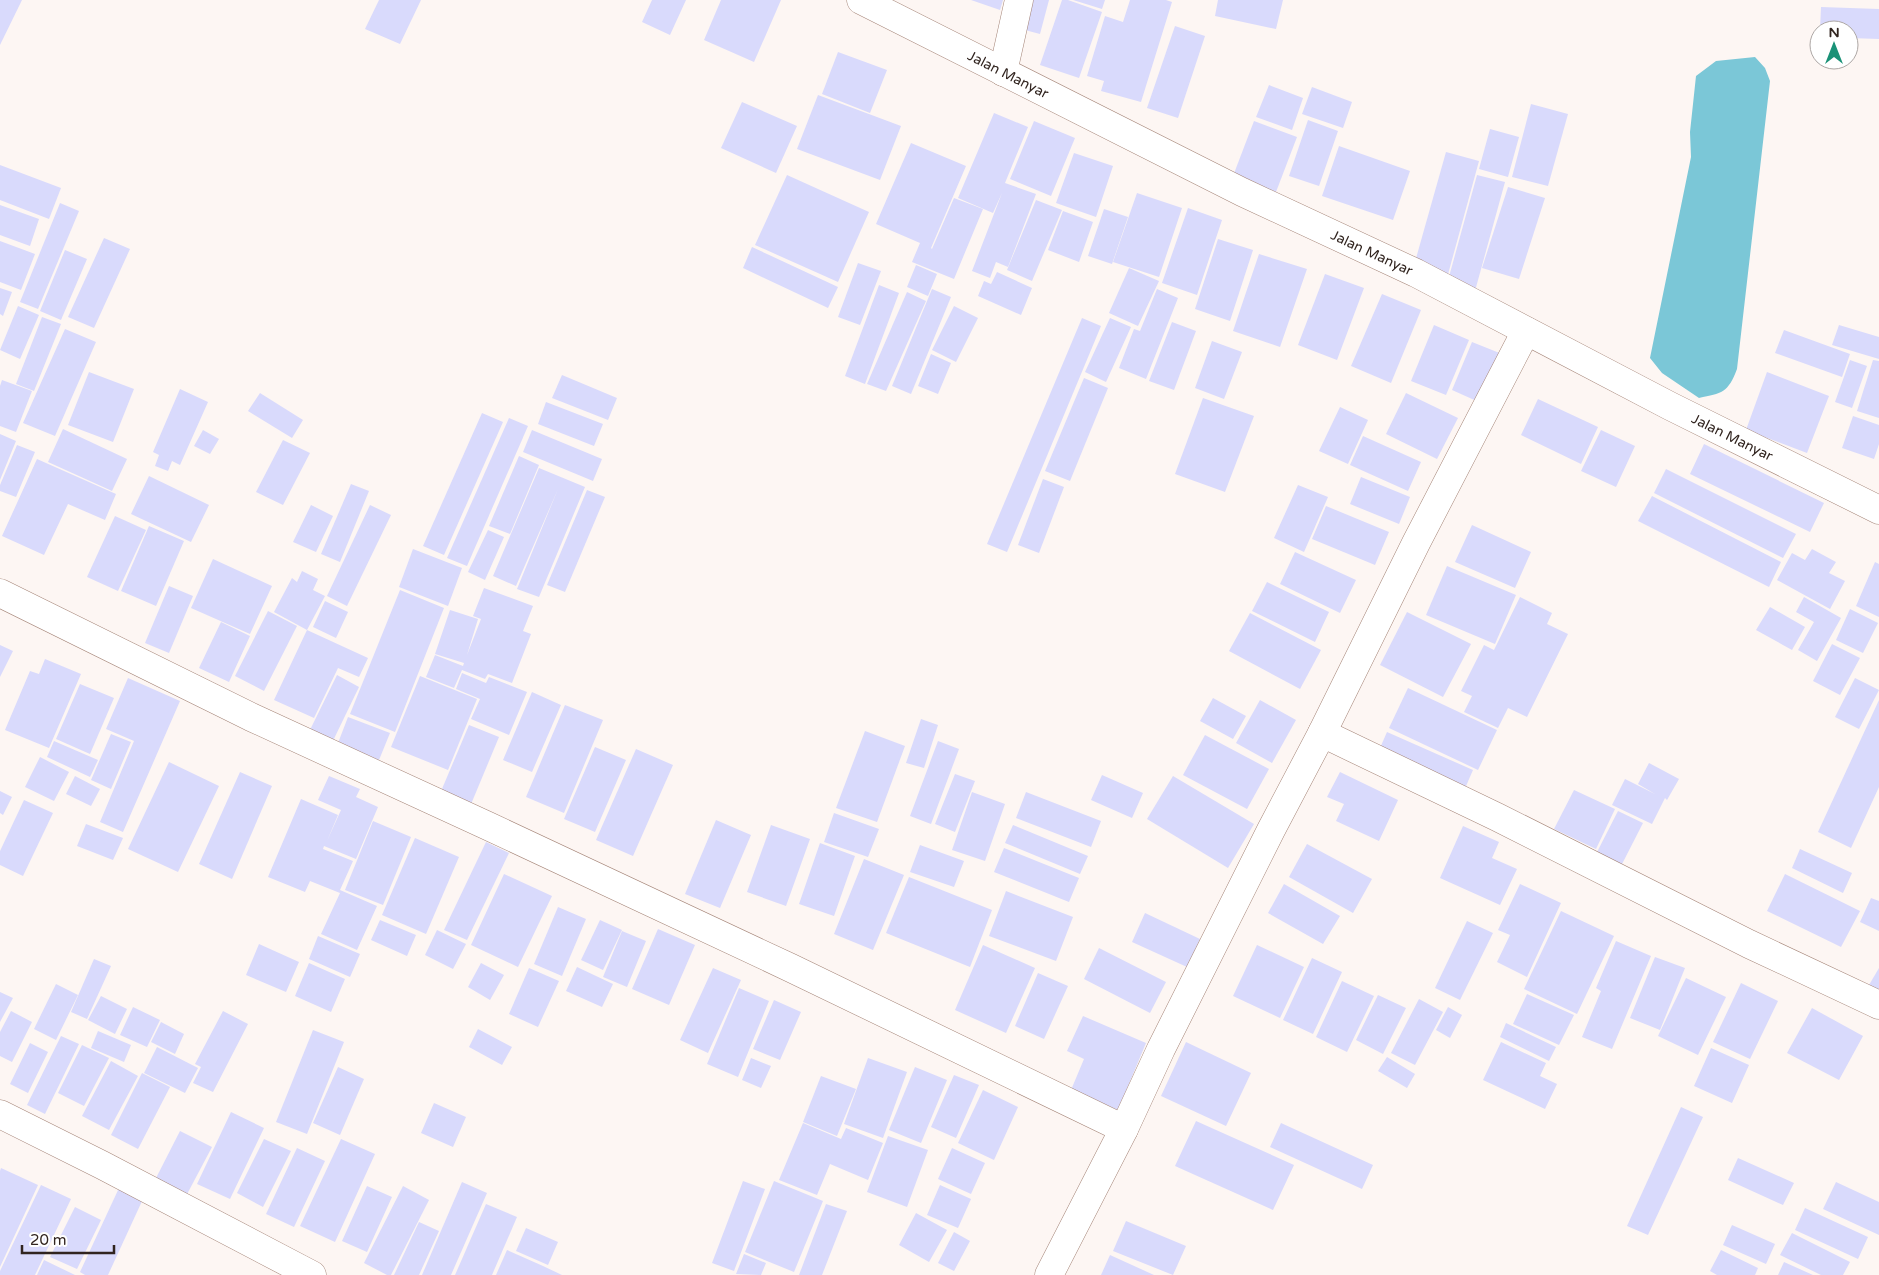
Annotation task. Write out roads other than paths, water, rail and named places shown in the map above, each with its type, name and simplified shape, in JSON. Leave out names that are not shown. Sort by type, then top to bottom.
[{"type":"street","name":"Jalan Manyar","points":[[861,0],[1242,192],[1416,273],[1670,406],[1876,502]]},
{"type":"street","points":[[1003,72],[1019,0]]},
{"type":"street","points":[[1049,1275],[1124,1129],[1165,1040],[1322,733],[1416,543],[1526,331]]},
{"type":"street","points":[[0,593],[251,717],[764,956],[1124,1129]]},
{"type":"street","points":[[1322,733],[1497,817],[1749,944],[1879,1005]]},
{"type":"street","points":[[0,1114],[102,1165],[278,1267],[312,1275]]},
{"type":"water","points":[[1755,57],[1765,68],[1770,81],[1737,369],[1734,377],[1723,391],[1699,398],[1662,373],[1650,358],[1691,157],[1690,132],[1696,76],[1716,61]]}]
